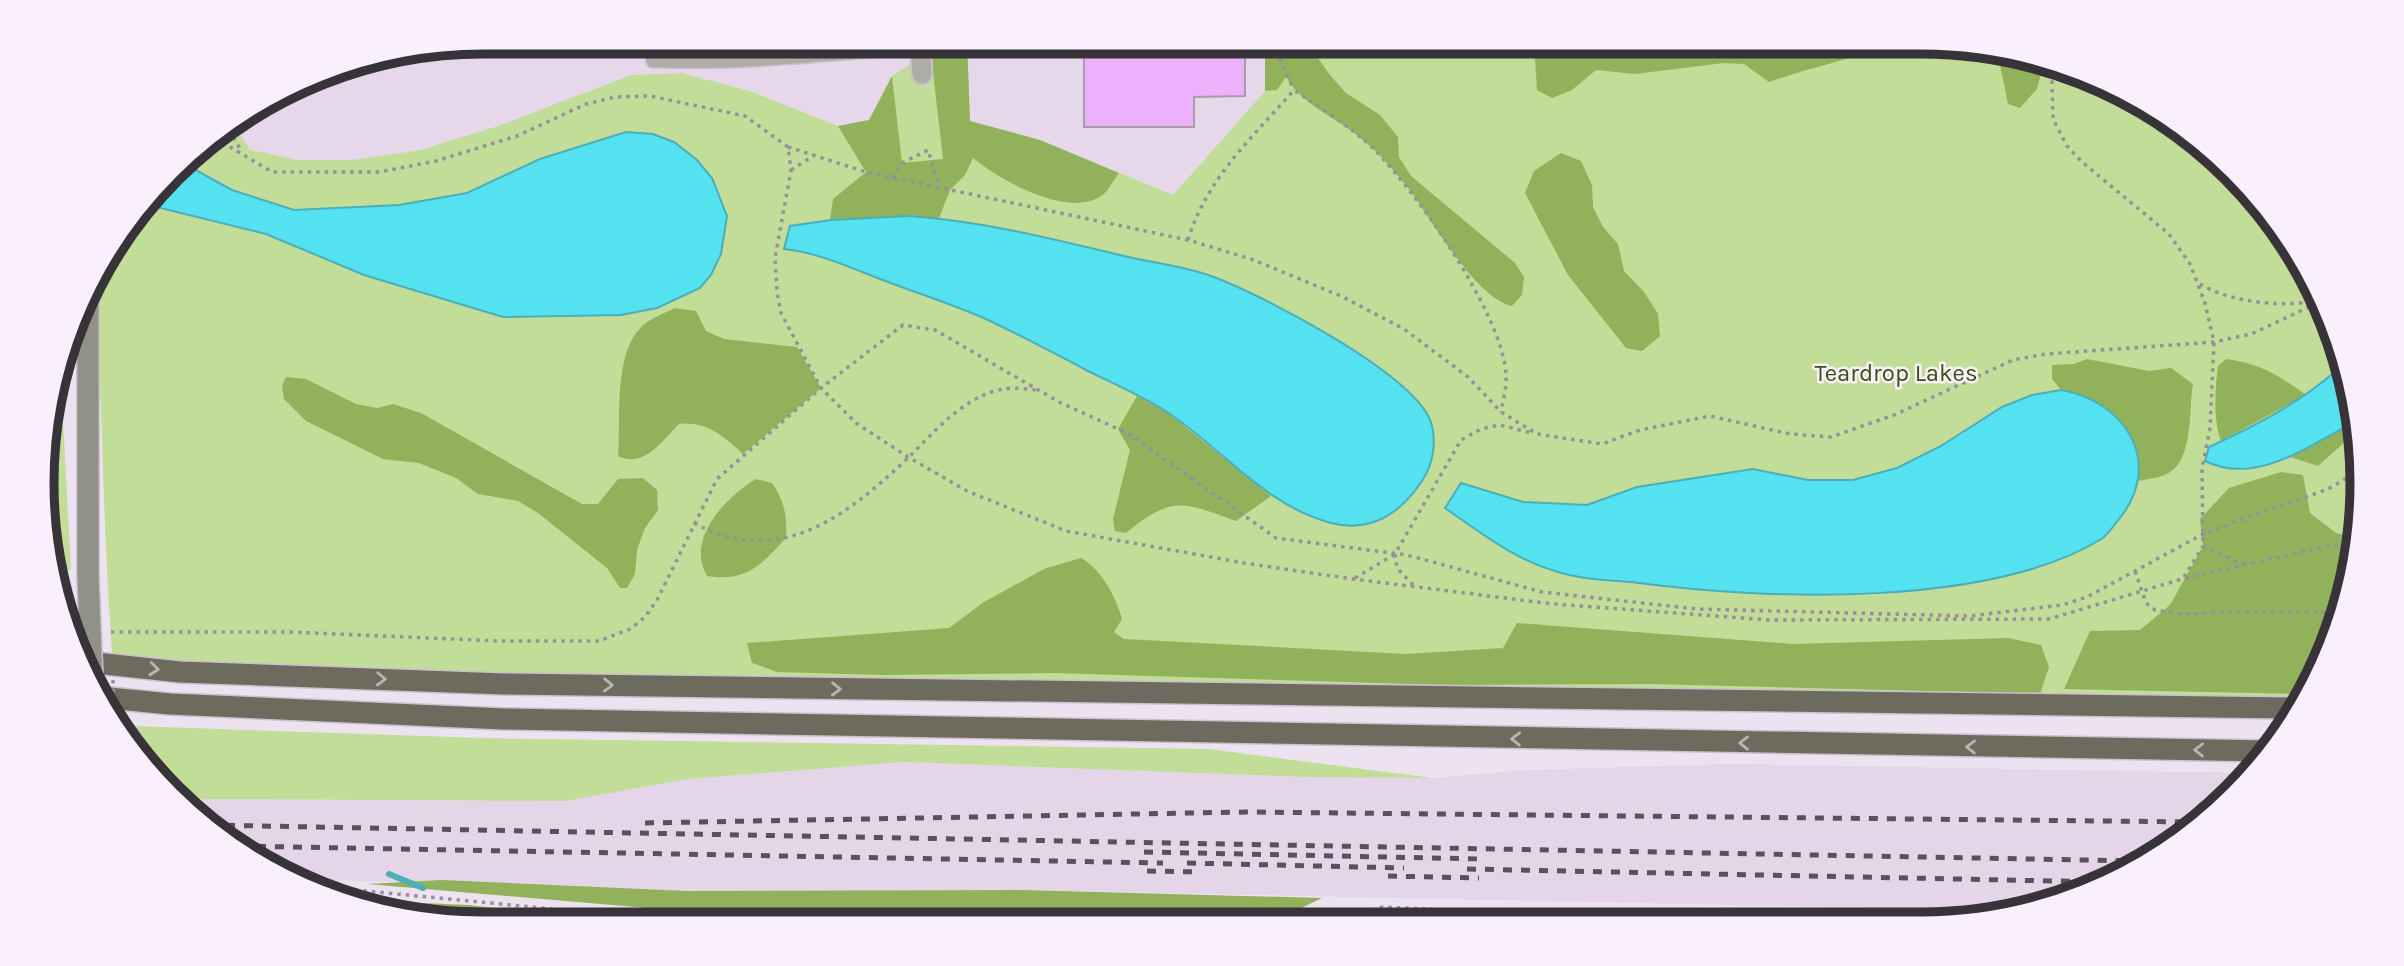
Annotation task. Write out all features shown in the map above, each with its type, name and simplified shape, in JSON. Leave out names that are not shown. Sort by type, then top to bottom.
[{"type":"highway","points":[[94,663],[180,672],[518,684],[2285,708]]},
{"type":"highway","points":[[113,698],[170,704],[503,719],[2255,751]]},
{"type":"street","points":[[921,54],[922,74]]},
{"type":"street","points":[[88,317],[88,576],[91,657]]},
{"type":"lane","points":[[650,54],[652,62],[702,64],[796,60],[846,54]]},
{"type":"path","points":[[1280,54],[1283,68],[1294,90],[1344,125],[1379,155],[1408,189],[1478,292],[1493,323],[1506,374],[1501,412]]},
{"type":"path","points":[[2053,75],[2053,119],[2067,146],[2082,162],[2169,234],[2199,283],[2214,342],[2210,428],[2202,469],[2200,509],[2205,533],[2203,546],[2182,579]]},
{"type":"path","points":[[1188,240],[1197,210],[1213,183],[1294,90]]},
{"type":"path","points":[[223,142],[272,172],[379,172],[436,161],[517,136],[586,104],[617,97],[650,96],[746,116],[788,147],[893,178],[1188,240],[1251,259],[1341,296],[1404,329],[1468,377],[1501,412],[1537,434]]},
{"type":"path","points":[[232,136],[243,153]]},
{"type":"path","points":[[788,147],[791,170],[775,258],[781,313],[821,388],[856,423],[908,457],[967,491],[1066,531],[1244,563],[1353,579],[1553,604],[1784,621],[2049,620],[2182,579],[2346,542]]},
{"type":"path","points":[[893,178],[902,163],[928,150],[939,188]]},
{"type":"path","points":[[791,170],[814,155]]},
{"type":"path","points":[[2199,283],[2213,292],[2243,298],[2310,303]]},
{"type":"path","points":[[1353,579],[1395,554],[1461,440],[1481,429],[1500,425],[1602,444],[1640,430],[1710,416],[1790,434],[1831,437],[1894,415],[2013,360],[2046,354],[2214,342],[2251,334],[2311,305]]},
{"type":"path","points":[[107,631],[290,632],[499,641],[599,641],[622,633],[645,617],[657,600],[717,479],[821,388],[903,325],[936,330],[1039,390],[1129,434],[1276,538],[1395,554],[1542,592],[1697,609],[1969,616],[2029,611],[2087,597],[2205,533],[2328,489],[2350,476]]},
{"type":"path","points":[[694,523],[729,539],[758,541],[817,530],[908,457],[934,430],[972,401],[1005,388],[1039,390]]},
{"type":"path","points":[[2203,546],[2245,565]]},
{"type":"path","points":[[1395,554],[1397,568],[1414,586]]},
{"type":"path","points":[[2135,571],[2146,603],[2155,610],[2182,614],[2269,611],[2329,613]]},
{"type":"path","points":[[348,890],[583,912]]},
{"type":"path","points":[[1363,912],[1383,907],[1489,912]]},
{"type":"shaded area","points":[[483,54],[926,54],[892,76],[869,120],[838,126],[750,91],[681,73],[631,75],[498,126],[420,150],[352,160],[297,160],[243,153],[232,136],[293,98],[345,77],[399,62]]},
{"type":"shaded area","points":[[967,54],[1265,54],[1265,91],[1173,195],[1040,140],[970,121]]},
{"type":"shaded area","points":[[904,762],[1306,777],[1432,778],[1524,770],[1730,764],[2237,773],[2182,823],[2111,868],[2032,897],[2005,904],[1960,910],[1022,890],[687,891],[320,880],[293,868],[245,839],[194,799],[566,801],[688,779]]},
{"type":"green space","name":"Teardrop Lakes","points":[[926,54],[967,54],[970,121],[1040,140],[1173,195],[1265,91],[1265,54],[1949,55],[2005,62],[2085,87],[2111,98],[2159,127],[2182,143],[2224,180],[2261,222],[2277,245],[2306,293],[2317,319],[2342,399],[2350,483],[2342,567],[2317,647],[2306,673],[2285,708],[968,692],[113,665],[97,296],[127,245],[161,200],[222,143],[238,132],[250,150],[297,160],[352,160],[420,150],[498,126],[631,75],[682,73],[750,91],[838,126],[869,120],[892,76]]},
{"type":"green space","points":[[967,54],[970,121],[1040,140],[1119,173],[1110,187],[1098,198],[1084,202],[1068,202],[1032,193],[999,176],[973,158],[965,175],[950,190],[939,218],[909,216],[830,220],[833,199],[866,172],[838,126],[869,120],[892,76],[902,163],[943,159],[933,72],[922,74],[921,56]]},
{"type":"green space","points":[[1265,54],[1315,54],[1346,93],[1380,115],[1398,137],[1399,157],[1411,176],[1515,263],[1524,277],[1522,295],[1512,306],[1498,300],[1483,288],[1455,255],[1387,163],[1354,133],[1302,96],[1286,77],[1277,90],[1265,91]]},
{"type":"green space","points":[[1535,54],[1861,54],[1769,82],[1744,64],[1724,63],[1635,74],[1596,70],[1572,90],[1552,98],[1537,90]]},
{"type":"green space","points":[[1999,61],[2041,72],[2037,89],[2020,108],[2008,104]]},
{"type":"green space","points":[[1561,153],[1581,161],[1592,185],[1593,207],[1603,227],[1618,244],[1624,271],[1644,292],[1658,314],[1660,336],[1642,351],[1626,348],[1568,275],[1525,193],[1534,171]]},
{"type":"green space","points":[[675,308],[696,311],[706,331],[724,339],[797,347],[821,388],[743,454],[706,427],[679,424],[660,445],[645,456],[627,459],[618,456],[620,387],[626,353],[642,326]]},
{"type":"green space","points":[[2087,359],[2149,371],[2171,368],[2193,384],[2186,447],[2175,468],[2165,475],[2138,481],[2132,447],[2118,420],[2094,401],[2061,390],[2052,379],[2052,365],[2074,364]]},
{"type":"green space","points":[[2226,359],[2269,371],[2306,395],[2221,441],[2216,414],[2216,385],[2218,366]]},
{"type":"green space","points":[[286,377],[306,379],[356,404],[377,408],[393,404],[421,413],[582,504],[598,504],[618,479],[643,478],[657,490],[658,510],[645,528],[637,550],[635,574],[627,588],[620,588],[607,568],[538,513],[518,501],[478,494],[456,478],[419,463],[383,459],[306,421],[284,399],[282,386]]},
{"type":"green space","points":[[1137,396],[1167,412],[1271,496],[1236,521],[1190,506],[1178,506],[1155,512],[1126,533],[1115,531],[1113,519],[1130,450],[1118,429]]},
{"type":"green space","points":[[62,399],[71,570],[63,570],[55,511],[55,455]]},
{"type":"green space","points":[[2346,427],[2347,440],[2318,466],[2290,457]]},
{"type":"green space","points":[[2281,472],[2303,475],[2310,513],[2336,533],[2346,536],[2342,567],[2327,621],[2306,673],[2294,694],[2064,689],[2090,631],[2140,630],[2170,605],[2203,546],[2200,519],[2229,488]]},
{"type":"green space","points":[[756,479],[772,483],[780,497],[785,516],[786,538],[769,556],[743,574],[707,576],[701,548],[712,520],[733,497]]},
{"type":"green space","points":[[1081,558],[1095,569],[1112,593],[1122,619],[1114,632],[1124,639],[1406,654],[1503,648],[1517,623],[1793,644],[2008,638],[2041,645],[2049,667],[2040,694],[1650,684],[1440,685],[1054,673],[883,675],[777,672],[752,663],[747,643],[949,628],[984,602],[1044,569]]},
{"type":"green space","points":[[133,726],[483,738],[1209,749],[1432,778],[1306,777],[904,762],[688,779],[566,801],[194,799],[161,766]]},
{"type":"green space","points":[[442,880],[687,891],[1022,890],[1322,898],[1293,912],[693,912],[367,884]]},
{"type":"green space","points":[[390,902],[469,905],[531,912],[455,911]]},
{"type":"water","points":[[626,132],[653,134],[674,142],[697,160],[712,178],[727,216],[721,254],[711,275],[700,288],[657,308],[621,315],[503,317],[364,275],[266,234],[155,207],[192,168],[232,190],[294,210],[399,205],[467,193],[540,159]]},
{"type":"water","points":[[909,216],[990,226],[1190,270],[1234,285],[1298,317],[1367,359],[1418,402],[1431,422],[1434,437],[1433,453],[1426,475],[1404,503],[1372,523],[1345,525],[1307,515],[1264,490],[1187,427],[1138,395],[978,316],[837,262],[784,249],[790,226],[831,220]]},
{"type":"water","points":[[2335,372],[2346,427],[2300,452],[2262,466],[2243,469],[2205,461],[2209,447],[2276,413]]},
{"type":"water","name":"Teardrop Lakes","points":[[2061,390],[2084,396],[2103,407],[2119,421],[2131,437],[2138,456],[2138,476],[2133,497],[2103,538],[2056,561],[2001,577],[1941,587],[1813,595],[1691,589],[1586,578],[1555,571],[1526,560],[1445,508],[1461,483],[1523,502],[1587,505],[1637,487],[1753,469],[1808,480],[1853,480],[1897,468],[1941,446],[2002,407],[2032,395]]},
{"type":"building","points":[[1084,54],[1245,54],[1245,96],[1194,97],[1194,127],[1084,127]]},
{"type":"waterway","points":[[389,874],[423,888]]},
{"type":"railway","points":[[645,823],[1246,812],[2183,822]]},
{"type":"railway","points":[[225,825],[2123,861]]},
{"type":"railway","points":[[257,846],[1163,863]]},
{"type":"railway","points":[[1144,852],[1483,859]]},
{"type":"railway","points":[[1187,863],[1404,868]]},
{"type":"railway","points":[[1467,869],[2079,881]]},
{"type":"railway","points":[[1147,871],[1199,872]]},
{"type":"railway","points":[[1388,876],[1479,878]]}]
